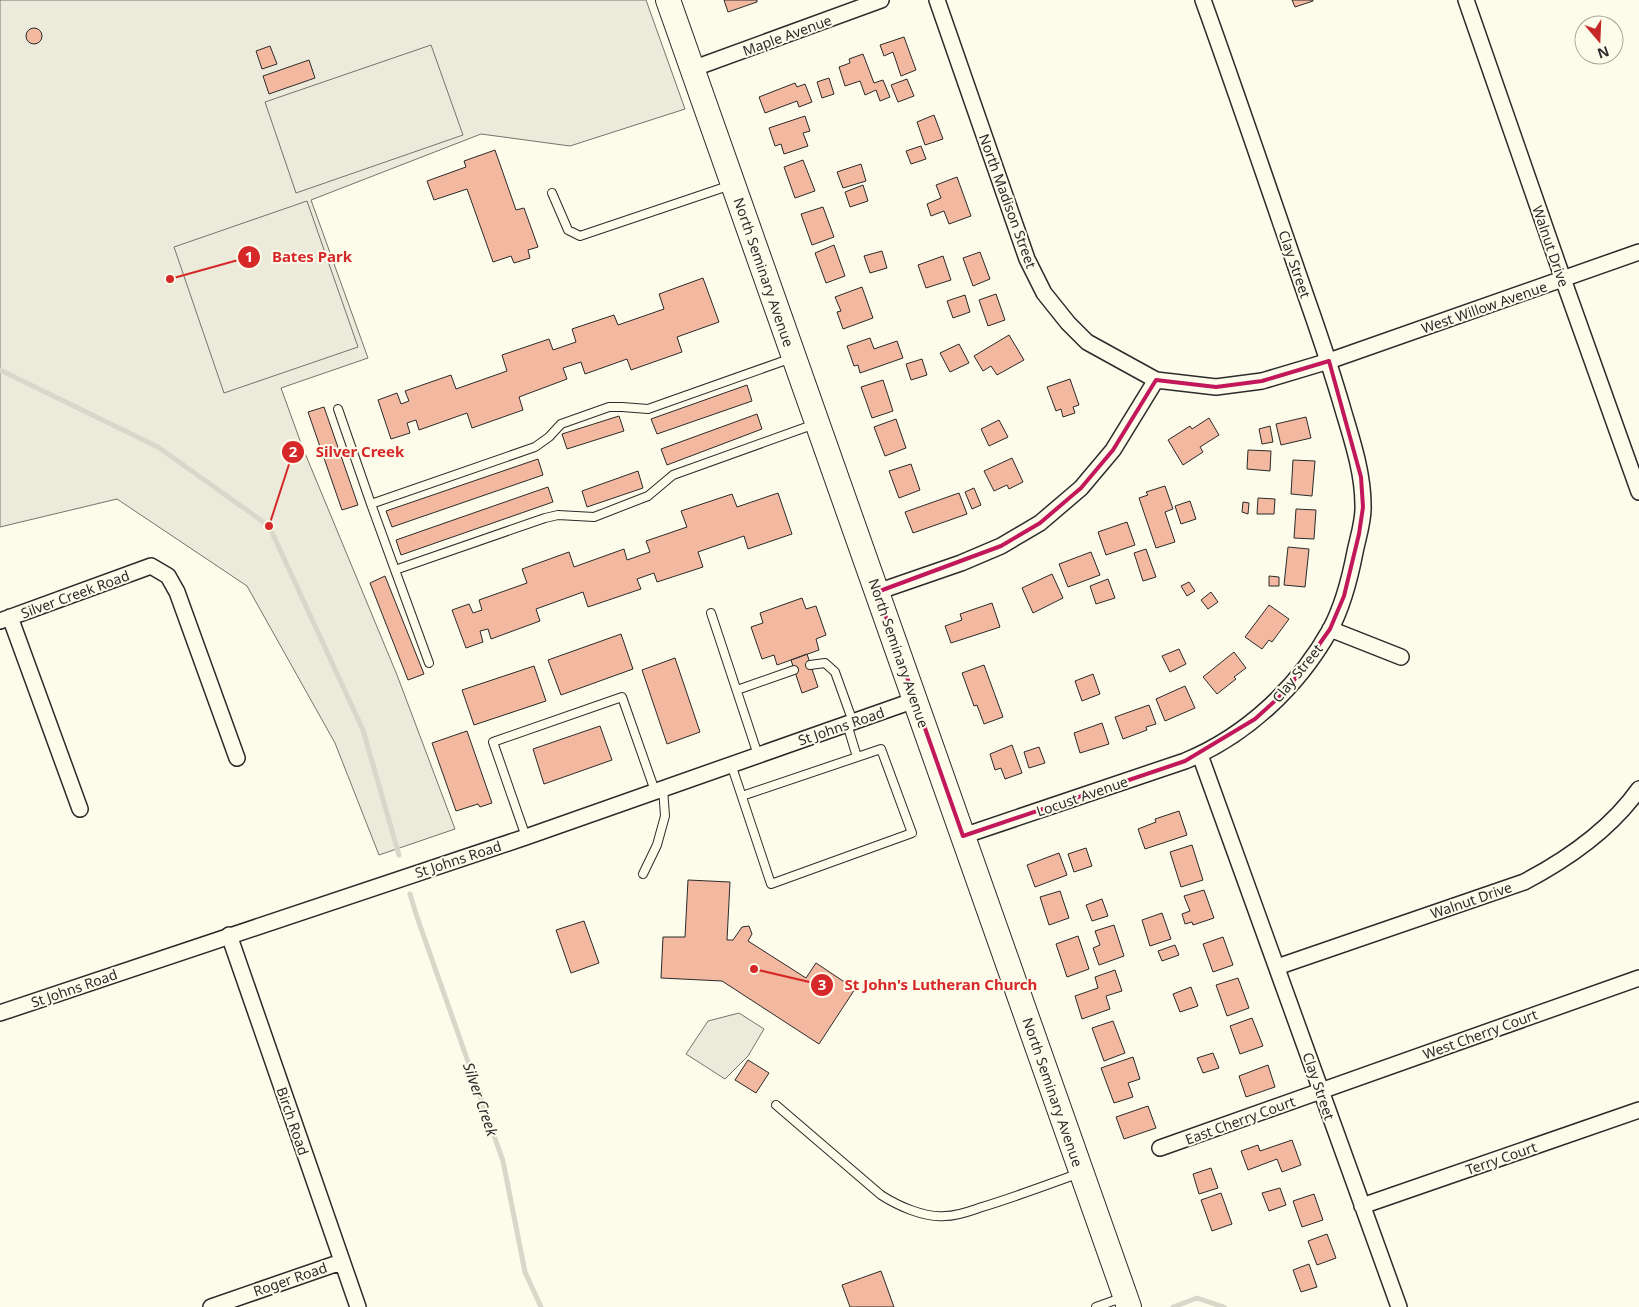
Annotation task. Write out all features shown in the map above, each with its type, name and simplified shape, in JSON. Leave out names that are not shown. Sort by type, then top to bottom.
[{"type":"main road","name":"North Seminary Avenue","points":[[668,0],[1127,1302]]},
{"type":"street","name":"Maple Avenue","points":[[692,69],[881,0]]},
{"type":"street","name":"North Madison Street","points":[[937,0],[1027,259],[1044,293],[1068,323],[1087,342],[1156,380]]},
{"type":"street","name":"Clay Street","points":[[1202,0],[1328,361],[1354,447],[1361,477],[1363,507],[1355,553],[1344,596],[1330,629],[1310,660],[1287,690],[1256,720],[1200,755],[1399,1307]]},
{"type":"street","name":"Walnut Drive","points":[[1466,0],[1639,492]]},
{"type":"street","name":"West Willow Avenue","points":[[1156,380],[1216,387],[1262,381],[1328,361],[1639,252]]},
{"type":"street","points":[[877,592],[961,563],[993,549],[1040,523],[1080,488],[1113,450],[1156,380]]},
{"type":"street","name":"Silver Creek Road","points":[[5,619],[151,566],[168,576],[177,592],[237,758]]},
{"type":"street","points":[[5,619],[80,809]]},
{"type":"street","points":[[1330,629],[1401,657]]},
{"type":"street","name":"St Johns Road","points":[[0,1014],[526,837],[915,700]]},
{"type":"street","name":"Locust Avenue","points":[[963,836],[1200,755]]},
{"type":"street","name":"Walnut Drive","points":[[1277,968],[1524,882],[1554,867],[1596,836],[1627,806],[1639,789]]},
{"type":"street","name":"Birch Road","points":[[229,936],[358,1307]]},
{"type":"street","name":"West Cherry Court","points":[[1320,1091],[1639,978]]},
{"type":"street","name":"East Cherry Court","points":[[1160,1148],[1320,1091]]},
{"type":"street","name":"Terry Court","points":[[1362,1206],[1639,1110]]},
{"type":"street","name":"Roger Road","points":[[211,1307],[341,1262]]},
{"type":"lane","points":[[552,193],[568,230],[580,236],[733,185]]},
{"type":"lane","points":[[371,504],[535,447],[550,437],[560,424],[609,407],[622,406],[648,409],[794,358]]},
{"type":"lane","points":[[338,409],[429,663]]},
{"type":"lane","points":[[395,570],[545,518],[558,515],[594,517],[648,496],[673,475],[817,423]]},
{"type":"lane","points":[[711,613],[758,755]]},
{"type":"lane","points":[[810,665],[825,663],[834,672],[850,723],[857,757]]},
{"type":"lane","points":[[737,690],[794,670]]},
{"type":"lane","points":[[526,837],[493,742],[622,697],[659,789],[665,816],[657,844],[643,874]]},
{"type":"lane","points":[[731,764],[772,884],[912,834],[881,749],[742,796]]},
{"type":"lane","points":[[776,1105],[881,1195],[895,1204],[928,1214],[943,1217],[957,1215],[1082,1172]]},
{"type":"lane","points":[[1096,1307],[1127,1302]]},
{"type":"highlighted area","points":[[1329,361],[1361,477],[1363,507],[1359,534],[1344,596],[1330,629],[1287,690],[1255,719],[1185,761],[963,836],[877,592],[1001,546],[1040,523],[1081,488],[1113,450],[1156,380],[1216,387],[1262,381]]},
{"type":"shaded area","points":[[0,0],[646,0],[685,109],[570,146],[481,134],[311,200],[368,358],[281,388],[302,446],[397,675],[455,829],[379,855],[335,743],[247,586],[117,499],[0,527]]},
{"type":"shaded area","points":[[431,45],[463,135],[296,193],[265,102]]},
{"type":"shaded area","points":[[307,201],[358,347],[224,393],[174,247]]},
{"type":"shaded area","points":[[739,1013],[764,1029],[748,1056],[725,1079],[686,1054],[708,1021]]},
{"type":"building","points":[[724,0],[757,0],[757,2],[728,12]]},
{"type":"building","points":[[1292,0],[1313,0],[1313,1],[1295,7]]},
{"type":"building","points":[[31,28],[37,28],[42,33],[40,42],[31,44],[26,39],[26,33]]},
{"type":"building","points":[[904,37],[916,70],[901,76],[893,52],[884,56],[880,45]]},
{"type":"building","points":[[270,46],[277,64],[262,69],[256,51]]},
{"type":"building","points":[[863,54],[874,83],[883,80],[890,97],[880,101],[876,90],[865,95],[860,81],[845,86],[839,67],[850,63],[849,59]]},
{"type":"building","points":[[309,60],[315,78],[269,94],[263,76]]},
{"type":"building","points":[[829,78],[834,94],[822,98],[817,82]]},
{"type":"building","points":[[907,79],[914,96],[898,102],[891,85]]},
{"type":"building","points":[[795,83],[797,87],[805,84],[812,102],[799,107],[797,101],[765,113],[759,97]]},
{"type":"building","points":[[934,115],[943,139],[925,145],[917,122]]},
{"type":"building","points":[[805,116],[810,131],[803,133],[808,146],[784,154],[781,144],[775,146],[769,128]]},
{"type":"building","points":[[921,146],[926,159],[911,164],[906,151]]},
{"type":"building","points":[[495,150],[516,210],[524,208],[538,247],[528,250],[530,258],[514,263],[511,256],[493,262],[467,189],[434,200],[427,181],[466,167],[464,161]]},
{"type":"building","points":[[803,160],[815,191],[795,198],[784,167]]},
{"type":"building","points":[[861,164],[866,181],[843,188],[837,172]]},
{"type":"building","points":[[957,177],[971,216],[949,224],[944,211],[931,216],[927,204],[941,198],[936,185]]},
{"type":"building","points":[[863,185],[868,201],[850,207],[845,192]]},
{"type":"building","points":[[823,207],[834,237],[812,245],[801,214]]},
{"type":"building","points":[[834,245],[845,276],[826,283],[815,253]]},
{"type":"building","points":[[882,251],[887,268],[870,273],[864,256]]},
{"type":"building","points":[[980,252],[990,279],[973,286],[963,258]]},
{"type":"building","points":[[943,256],[951,280],[926,288],[918,265]]},
{"type":"building","points":[[703,278],[719,322],[677,337],[682,352],[631,370],[627,359],[585,374],[581,362],[563,368],[567,379],[519,397],[523,410],[472,428],[467,413],[419,430],[416,420],[407,423],[410,433],[391,439],[378,400],[397,393],[401,404],[409,401],[405,391],[451,375],[456,389],[507,371],[502,355],[549,339],[553,350],[576,342],[572,329],[614,315],[618,325],[664,309],[659,294]]},
{"type":"building","points":[[862,287],[873,318],[843,329],[837,312],[841,311],[835,297]]},
{"type":"building","points":[[996,294],[1005,320],[988,326],[979,300]]},
{"type":"building","points":[[965,295],[970,312],[953,318],[947,301]]},
{"type":"building","points":[[1009,335],[1024,360],[997,375],[991,366],[983,371],[974,356]]},
{"type":"building","points":[[870,338],[874,349],[897,341],[903,358],[860,373],[858,365],[854,366],[847,346]]},
{"type":"building","points":[[959,344],[969,363],[950,372],[940,353]]},
{"type":"building","points":[[922,359],[927,375],[911,380],[906,364]]},
{"type":"building","points":[[1070,379],[1079,405],[1073,407],[1075,413],[1063,417],[1061,409],[1056,411],[1047,387]]},
{"type":"building","points":[[883,380],[893,411],[872,418],[861,387]]},
{"type":"building","points":[[747,385],[752,401],[657,434],[651,419]]},
{"type":"building","points":[[324,407],[358,505],[342,510],[308,412]]},
{"type":"building","points":[[757,414],[762,429],[667,465],[661,449]]},
{"type":"building","points":[[619,416],[624,431],[567,449],[562,434]]},
{"type":"building","points":[[1306,417],[1311,438],[1281,445],[1276,424]]},
{"type":"building","points":[[1209,418],[1219,435],[1200,447],[1203,452],[1183,465],[1168,440],[1190,426],[1192,429]]},
{"type":"building","points":[[896,419],[906,448],[885,456],[874,427]]},
{"type":"building","points":[[999,420],[1008,437],[989,446],[981,429]]},
{"type":"building","points":[[1270,426],[1273,442],[1262,444],[1259,429]]},
{"type":"building","points":[[1248,450],[1271,451],[1270,471],[1247,469]]},
{"type":"building","points":[[1012,458],[1023,482],[1009,489],[1007,485],[994,491],[984,471]]},
{"type":"building","points":[[538,459],[543,475],[392,527],[386,511]]},
{"type":"building","points":[[1293,460],[1315,461],[1312,496],[1291,494]]},
{"type":"building","points":[[911,464],[920,490],[899,498],[889,471]]},
{"type":"building","points":[[638,471],[643,488],[587,507],[582,491]]},
{"type":"building","points":[[1165,486],[1173,509],[1165,512],[1175,542],[1156,548],[1139,498],[1148,495],[1146,492]]},
{"type":"building","points":[[548,487],[553,502],[401,555],[396,540]]},
{"type":"building","points":[[974,488],[981,505],[972,509],[965,492]]},
{"type":"building","points":[[778,493],[792,534],[748,549],[744,536],[698,552],[703,567],[657,582],[654,573],[637,579],[641,589],[588,607],[583,592],[536,609],[540,621],[491,639],[488,629],[480,631],[483,642],[466,648],[452,610],[469,604],[473,613],[482,610],[479,600],[527,583],[522,569],[569,552],[574,567],[624,549],[627,560],[650,552],[646,541],[687,527],[681,511],[732,494],[737,507]]},
{"type":"building","points":[[959,493],[967,514],[913,533],[905,512]]},
{"type":"building","points":[[1258,498],[1275,499],[1274,514],[1257,514]]},
{"type":"building","points":[[1190,501],[1196,519],[1181,524],[1175,506]]},
{"type":"building","points":[[1243,502],[1249,503],[1248,514],[1242,512]]},
{"type":"building","points":[[1296,509],[1316,510],[1314,539],[1294,538]]},
{"type":"building","points":[[1127,522],[1135,545],[1106,555],[1098,532]]},
{"type":"building","points":[[1288,547],[1309,549],[1305,587],[1284,585]]},
{"type":"building","points":[[1146,549],[1156,577],[1143,581],[1134,553]]},
{"type":"building","points":[[1091,552],[1100,575],[1068,587],[1059,564]]},
{"type":"building","points":[[1052,574],[1063,598],[1033,613],[1022,588]]},
{"type":"building","points":[[385,576],[424,674],[408,680],[370,583]]},
{"type":"building","points":[[1269,576],[1279,577],[1279,586],[1269,586]]},
{"type":"building","points":[[1108,579],[1115,598],[1096,604],[1090,586]]},
{"type":"building","points":[[1189,582],[1195,591],[1187,596],[1181,586]]},
{"type":"building","points":[[1211,592],[1218,602],[1208,609],[1201,600]]},
{"type":"building","points":[[802,598],[806,609],[816,606],[826,635],[816,639],[819,650],[777,665],[774,655],[762,659],[751,627],[763,623],[760,613]]},
{"type":"building","points":[[992,603],[1000,627],[951,643],[945,626],[962,620],[960,614]]},
{"type":"building","points":[[1269,605],[1289,619],[1272,642],[1269,640],[1262,649],[1245,637]]},
{"type":"building","points":[[621,634],[633,669],[561,695],[548,660]]},
{"type":"building","points":[[1179,649],[1186,664],[1170,672],[1162,656]]},
{"type":"building","points":[[1234,652],[1246,668],[1234,677],[1236,679],[1217,694],[1203,677]]},
{"type":"building","points":[[807,654],[818,687],[802,693],[791,660]]},
{"type":"building","points":[[675,658],[700,732],[667,744],[642,670]]},
{"type":"building","points":[[984,665],[1003,717],[984,724],[977,705],[974,706],[962,673]]},
{"type":"building","points":[[534,666],[546,701],[474,725],[462,690]]},
{"type":"building","points":[[1093,674],[1100,694],[1082,701],[1075,681]]},
{"type":"building","points":[[1185,686],[1195,708],[1165,721],[1156,699]]},
{"type":"building","points":[[1149,705],[1156,724],[1146,727],[1147,730],[1123,739],[1115,717]]},
{"type":"building","points":[[1102,723],[1109,744],[1080,753],[1074,733]]},
{"type":"building","points":[[600,726],[612,760],[544,784],[533,749]]},
{"type":"building","points":[[467,731],[492,803],[480,807],[478,804],[456,811],[432,743]]},
{"type":"building","points":[[1012,745],[1022,773],[1005,779],[1001,768],[995,770],[990,754]]},
{"type":"building","points":[[1039,747],[1045,763],[1029,768],[1024,752]]},
{"type":"building","points":[[1179,811],[1187,835],[1145,849],[1138,829],[1156,822],[1155,819]]},
{"type":"building","points":[[1192,845],[1203,880],[1181,887],[1170,852]]},
{"type":"building","points":[[1086,848],[1092,866],[1074,872],[1068,854]]},
{"type":"building","points":[[1059,853],[1067,875],[1035,887],[1027,865]]},
{"type":"building","points":[[688,880],[730,882],[727,940],[733,940],[742,927],[749,926],[752,934],[748,941],[806,978],[816,963],[855,989],[819,1044],[722,981],[661,978],[663,937],[685,937]]},
{"type":"building","points":[[1204,890],[1214,918],[1193,925],[1192,922],[1185,924],[1182,914],[1190,911],[1184,896]]},
{"type":"building","points":[[1060,891],[1069,918],[1049,925],[1040,897]]},
{"type":"building","points":[[1102,899],[1108,916],[1092,921],[1086,905]]},
{"type":"building","points":[[1162,913],[1171,939],[1150,946],[1142,920]]},
{"type":"building","points":[[584,921],[599,963],[571,973],[556,930]]},
{"type":"building","points":[[1114,925],[1124,956],[1099,965],[1093,948],[1100,945],[1095,931]]},
{"type":"building","points":[[1078,936],[1089,969],[1067,977],[1056,944]]},
{"type":"building","points":[[1223,937],[1233,965],[1213,972],[1203,944]]},
{"type":"building","points":[[1175,945],[1179,955],[1162,961],[1158,951]]},
{"type":"building","points":[[1115,970],[1122,991],[1106,996],[1110,1009],[1082,1019],[1075,996],[1098,988],[1095,977]]},
{"type":"building","points":[[1238,978],[1249,1008],[1227,1016],[1216,985]]},
{"type":"building","points":[[1191,987],[1198,1006],[1180,1012],[1173,994]]},
{"type":"building","points":[[1252,1018],[1263,1046],[1240,1054],[1230,1026]]},
{"type":"building","points":[[1113,1021],[1125,1053],[1104,1061],[1092,1028]]},
{"type":"building","points":[[1213,1053],[1219,1068],[1203,1073],[1197,1058]]},
{"type":"building","points":[[1133,1057],[1140,1079],[1128,1083],[1133,1097],[1114,1103],[1101,1068]]},
{"type":"building","points":[[748,1060],[769,1073],[756,1093],[735,1080]]},
{"type":"building","points":[[1268,1065],[1275,1087],[1246,1097],[1239,1076]]},
{"type":"building","points":[[1148,1106],[1156,1128],[1124,1139],[1116,1117]]},
{"type":"building","points":[[1292,1140],[1301,1165],[1282,1172],[1277,1159],[1248,1170],[1241,1151],[1258,1145],[1260,1151]]},
{"type":"building","points":[[1211,1168],[1218,1188],[1199,1194],[1193,1174]]},
{"type":"building","points":[[1280,1188],[1286,1205],[1269,1211],[1262,1193]]},
{"type":"building","points":[[1221,1193],[1232,1224],[1212,1231],[1201,1200]]},
{"type":"building","points":[[1314,1194],[1323,1220],[1302,1227],[1293,1201]]},
{"type":"building","points":[[1327,1234],[1336,1258],[1317,1265],[1308,1241]]},
{"type":"building","points":[[1309,1264],[1317,1287],[1301,1292],[1293,1270]]},
{"type":"building","points":[[881,1271],[894,1307],[850,1307],[842,1285]]},
{"type":"waterway","name":"Silver Creek","points":[[0,370],[158,447],[269,526],[363,730],[399,855]]},
{"type":"waterway","name":"Silver Creek","points":[[410,894],[503,1161],[525,1272],[541,1307]]},
{"type":"waterway","name":"Silver Creek","points":[[1173,1307],[1197,1298],[1224,1307]]},
{"type":"place","name":"Bates Park","points":[[170,279]]},
{"type":"place","name":"Silver Creek","points":[[269,526]]},
{"type":"place","name":"St John's Lutheran Church","points":[[754,969]]}]
